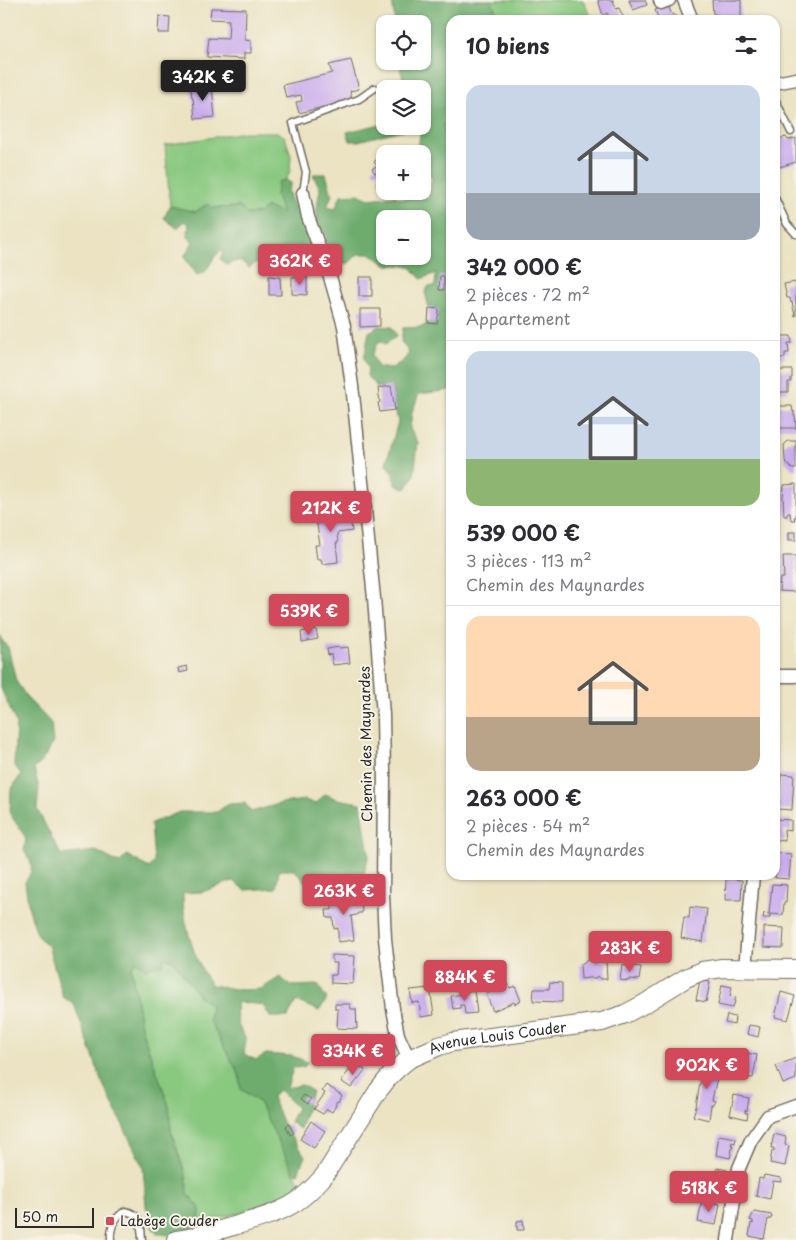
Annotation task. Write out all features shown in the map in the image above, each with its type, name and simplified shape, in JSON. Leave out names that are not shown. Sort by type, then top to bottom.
[{"type":"street","points":[[660,0],[661,4],[669,0]]},
{"type":"street","points":[[684,0],[690,15]]},
{"type":"street","points":[[780,82],[796,79]]},
{"type":"street","name":"Chemin des Maynardes","points":[[303,193],[308,217],[330,277],[344,326],[352,386],[384,715],[383,896],[385,939],[393,1010],[398,1035],[409,1059]]},
{"type":"street","points":[[780,676],[796,676]]},
{"type":"street","points":[[745,968],[752,880]]},
{"type":"street","name":"Avenue Louis Couder","points":[[176,1240],[201,1235],[268,1215],[294,1204],[324,1176],[378,1091],[389,1077],[409,1059],[453,1042],[613,1019],[644,1004],[695,973],[711,969],[796,969]]},
{"type":"street","points":[[728,1240],[738,1168],[750,1140],[768,1116],[796,1106]]},
{"type":"lane","points":[[303,193],[306,172],[293,123],[359,99],[375,88]]},
{"type":"lane","points":[[780,109],[791,132]]},
{"type":"lane","points":[[780,209],[787,224],[796,234]]},
{"type":"lane","points":[[111,1240],[111,1232],[117,1218],[125,1211],[138,1216],[142,1240]]},
{"type":"green space","points":[[392,0],[492,0],[495,9],[493,15],[446,15],[446,124],[443,125],[446,140],[446,391],[419,394],[412,412],[410,429],[418,442],[414,476],[406,489],[395,485],[394,475],[386,464],[398,422],[391,386],[378,388],[367,376],[368,368],[364,359],[369,332],[380,326],[392,327],[397,336],[386,344],[379,341],[372,355],[378,367],[390,369],[403,361],[409,353],[401,341],[403,328],[422,327],[428,323],[437,324],[439,309],[429,308],[425,292],[428,287],[435,286],[436,273],[421,279],[410,266],[387,265],[431,265],[431,210],[376,210],[376,258],[370,254],[358,254],[348,264],[329,259],[326,234],[317,225],[320,189],[313,174],[326,174],[332,195],[327,207],[335,209],[341,195],[358,194],[369,199],[376,198],[376,200],[431,200],[431,145],[419,145],[420,135],[431,135],[431,80],[403,80],[401,70],[431,70],[431,15],[394,15]]},
{"type":"green space","points":[[492,0],[583,0],[590,15],[493,15],[495,9]]},
{"type":"green space","points":[[446,124],[446,142],[442,125]]},
{"type":"green space","points":[[376,125],[376,135],[382,135],[350,141],[347,132]]},
{"type":"green space","points":[[244,132],[277,132],[285,137],[291,156],[290,171],[286,180],[278,182],[283,213],[247,214],[240,207],[213,208],[195,212],[170,206],[165,145]]},
{"type":"green space","points":[[286,180],[291,183],[288,191],[299,215],[306,220],[318,258],[311,267],[300,275],[271,265],[255,263],[249,268],[244,263],[236,261],[227,265],[220,259],[224,251],[221,250],[205,272],[197,275],[184,257],[193,242],[187,236],[189,225],[185,221],[177,228],[164,218],[170,206],[195,212],[207,204],[214,208],[240,207],[247,214],[259,213],[267,207],[282,213],[276,195],[278,182]]},
{"type":"green space","points":[[0,635],[8,647],[16,681],[28,699],[51,723],[53,743],[40,764],[34,768],[39,788],[37,809],[61,855],[96,851],[119,863],[127,855],[149,868],[154,862],[151,823],[180,812],[217,812],[228,804],[245,803],[251,812],[282,803],[305,800],[316,804],[325,794],[337,799],[361,803],[369,855],[361,884],[309,887],[295,870],[279,870],[276,888],[245,890],[233,881],[202,892],[183,893],[184,912],[192,944],[199,964],[212,985],[241,990],[261,989],[280,977],[291,986],[318,985],[327,999],[319,1011],[296,1001],[288,1017],[270,1017],[263,1005],[238,1002],[236,1012],[237,1022],[246,1039],[244,1054],[256,1060],[266,1054],[292,1056],[308,1062],[304,1067],[293,1068],[287,1088],[302,1085],[312,1091],[300,1129],[290,1122],[297,1108],[279,1090],[272,1097],[282,1122],[305,1156],[298,1173],[294,1173],[259,1102],[241,1089],[239,1074],[209,1020],[211,1006],[199,996],[174,961],[165,957],[162,965],[152,966],[147,970],[136,961],[131,968],[142,1031],[169,1106],[171,1131],[186,1176],[188,1194],[200,1208],[199,1229],[169,1235],[157,1234],[152,1228],[146,1206],[143,1167],[103,1084],[74,1004],[63,997],[48,945],[38,937],[29,909],[25,882],[31,870],[31,863],[24,851],[26,838],[10,814],[11,790],[21,774],[14,765],[16,723],[0,686]]},
{"type":"green space","points":[[165,957],[174,961],[199,996],[211,1006],[209,1020],[239,1074],[241,1089],[259,1102],[301,1186],[240,1213],[199,1222],[200,1208],[188,1194],[186,1176],[171,1131],[169,1106],[142,1031],[131,968],[136,961],[152,966],[162,965]]},
{"type":"building","points":[[598,0],[613,0],[616,9],[619,8],[622,15],[608,15],[607,13],[603,15]]},
{"type":"building","points":[[629,0],[645,0],[647,5],[633,10]]},
{"type":"building","points":[[712,0],[741,0],[741,15],[713,14]]},
{"type":"building","points":[[668,5],[672,15],[657,15],[655,10]]},
{"type":"building","points":[[211,8],[246,9],[245,40],[251,41],[251,53],[244,53],[244,59],[207,57],[209,38],[228,39],[229,20],[210,19]]},
{"type":"building","points":[[159,16],[170,17],[169,33],[158,33]]},
{"type":"building","points":[[351,60],[359,89],[350,91],[352,100],[299,113],[296,102],[302,101],[301,95],[286,98],[283,85],[332,73],[329,65]]},
{"type":"building","points":[[212,86],[215,117],[195,119],[191,88]]},
{"type":"building","points":[[786,137],[788,140],[796,138],[796,162],[780,167],[780,138]]},
{"type":"building","points":[[376,166],[376,172],[375,173],[372,169]]},
{"type":"building","points":[[269,276],[280,277],[281,295],[269,295]]},
{"type":"building","points":[[440,276],[444,276],[444,290],[439,290]]},
{"type":"building","points":[[292,277],[307,277],[307,295],[292,294]]},
{"type":"building","points":[[359,277],[372,277],[372,296],[359,296]]},
{"type":"building","points":[[796,282],[795,316],[792,302],[790,298],[787,298],[784,284]]},
{"type":"building","points":[[429,308],[439,309],[437,324],[428,323]]},
{"type":"building","points":[[360,309],[380,309],[380,326],[360,327]]},
{"type":"building","points":[[780,336],[791,336],[792,343],[788,343],[789,353],[785,353],[785,358],[780,358]]},
{"type":"building","points":[[780,370],[792,370],[791,382],[788,382],[788,392],[780,392]]},
{"type":"building","points":[[391,386],[395,410],[380,412],[378,388]]},
{"type":"building","points":[[780,406],[792,406],[796,428],[780,428]]},
{"type":"building","points":[[788,441],[796,441],[796,469],[792,469],[785,461],[784,445]]},
{"type":"building","points":[[796,484],[796,517],[794,517],[795,520],[791,520],[790,513],[784,516],[784,485]]},
{"type":"building","points":[[349,508],[352,531],[337,533],[338,562],[322,564],[321,559],[317,559],[315,545],[320,545],[315,512]]},
{"type":"building","points":[[789,532],[796,532],[796,540],[789,540]]},
{"type":"building","points":[[783,556],[796,556],[795,592],[780,591],[780,578],[784,578]]},
{"type":"building","points":[[316,629],[318,639],[302,642],[301,632]]},
{"type":"building","points":[[348,647],[350,663],[333,665],[331,654],[328,655],[327,649]]},
{"type":"building","points":[[187,666],[188,671],[179,673],[178,668]]},
{"type":"building","points":[[781,774],[794,775],[792,810],[780,809]]},
{"type":"building","points":[[780,819],[791,820],[791,831],[784,830],[785,841],[780,840]]},
{"type":"building","points":[[780,853],[791,854],[789,879],[780,878]]},
{"type":"building","points":[[726,880],[742,880],[741,900],[725,900]]},
{"type":"building","points":[[772,884],[787,885],[783,915],[770,914],[770,918],[763,918],[764,913],[769,914]]},
{"type":"building","points":[[332,897],[361,898],[362,913],[351,916],[354,940],[338,942],[338,928],[334,929],[333,918],[327,918],[326,910],[332,910]]},
{"type":"building","points":[[690,907],[707,909],[703,942],[681,938],[684,917],[689,918]]},
{"type":"building","points":[[764,927],[784,928],[783,948],[764,947]]},
{"type":"building","points":[[613,948],[626,951],[626,958],[613,957]]},
{"type":"building","points":[[332,955],[355,956],[353,984],[331,983],[331,975],[336,975],[337,963],[332,963]]},
{"type":"building","points":[[598,958],[602,962],[606,962],[607,979],[600,979],[597,976],[595,979],[590,977],[581,979],[580,964],[583,964],[588,959],[594,963]]},
{"type":"building","points":[[622,965],[641,967],[639,980],[620,980]]},
{"type":"building","points":[[700,980],[710,982],[706,1002],[696,1000]]},
{"type":"building","points":[[550,982],[562,983],[562,1002],[533,1001],[534,989],[549,989]]},
{"type":"building","points":[[508,984],[510,988],[515,986],[521,1001],[493,1011],[486,994]]},
{"type":"building","points":[[722,985],[732,987],[730,996],[736,997],[733,1008],[718,1005]]},
{"type":"building","points":[[430,988],[434,1015],[421,1017],[419,1002],[412,1003],[410,990]]},
{"type":"building","points":[[474,990],[477,1013],[465,1014],[464,1005],[453,1009],[451,996]]},
{"type":"building","points":[[781,992],[795,996],[788,1020],[775,1017]]},
{"type":"building","points":[[335,1004],[350,1004],[351,1009],[356,1009],[357,1029],[337,1028],[338,1009],[335,1009]]},
{"type":"building","points":[[727,1015],[735,1017],[734,1025],[725,1023]]},
{"type":"building","points":[[749,1025],[760,1027],[758,1037],[747,1034]]},
{"type":"building","points":[[343,1040],[361,1040],[360,1052],[343,1052],[343,1049],[338,1049],[338,1044],[343,1044]]},
{"type":"building","points":[[742,1052],[757,1055],[753,1078],[738,1076]]},
{"type":"building","points":[[713,1058],[721,1060],[712,1100],[715,1101],[711,1105],[709,1120],[693,1116],[700,1083],[705,1072],[703,1071],[706,1063],[711,1064]]},
{"type":"building","points":[[796,1058],[796,1079],[783,1084],[776,1066]]},
{"type":"building","points":[[355,1063],[365,1070],[351,1088],[341,1081]]},
{"type":"building","points":[[326,1085],[342,1095],[332,1112],[327,1109],[323,1114],[314,1109],[325,1093],[322,1091]]},
{"type":"building","points":[[304,1095],[311,1099],[308,1104],[301,1099]]},
{"type":"building","points":[[734,1095],[749,1098],[747,1111],[745,1110],[745,1113],[748,1113],[747,1119],[730,1115]]},
{"type":"building","points":[[311,1121],[325,1131],[314,1148],[300,1139]]},
{"type":"building","points":[[289,1124],[294,1133],[290,1135],[286,1126]]},
{"type":"building","points":[[774,1134],[786,1137],[785,1145],[789,1146],[785,1166],[770,1163],[772,1151],[774,1151],[774,1148],[771,1148]]},
{"type":"building","points":[[719,1135],[736,1138],[735,1143],[732,1142],[731,1145],[733,1145],[730,1158],[716,1155]]},
{"type":"building","points":[[717,1168],[727,1170],[726,1184],[723,1191],[712,1189],[711,1193],[698,1191],[699,1185],[707,1187],[711,1174],[716,1175]]},
{"type":"building","points":[[764,1175],[781,1178],[781,1182],[773,1181],[770,1199],[756,1196],[759,1178],[763,1179]]},
{"type":"building","points":[[702,1200],[720,1204],[716,1225],[698,1222]]},
{"type":"building","points":[[754,1212],[772,1215],[771,1219],[768,1219],[764,1239],[749,1236],[751,1223],[753,1224],[753,1221],[750,1220]]},
{"type":"building","points":[[523,1220],[524,1230],[517,1230],[517,1221]]},
{"type":"place","name":"Labège Couder","points":[[110,1221]]}]
